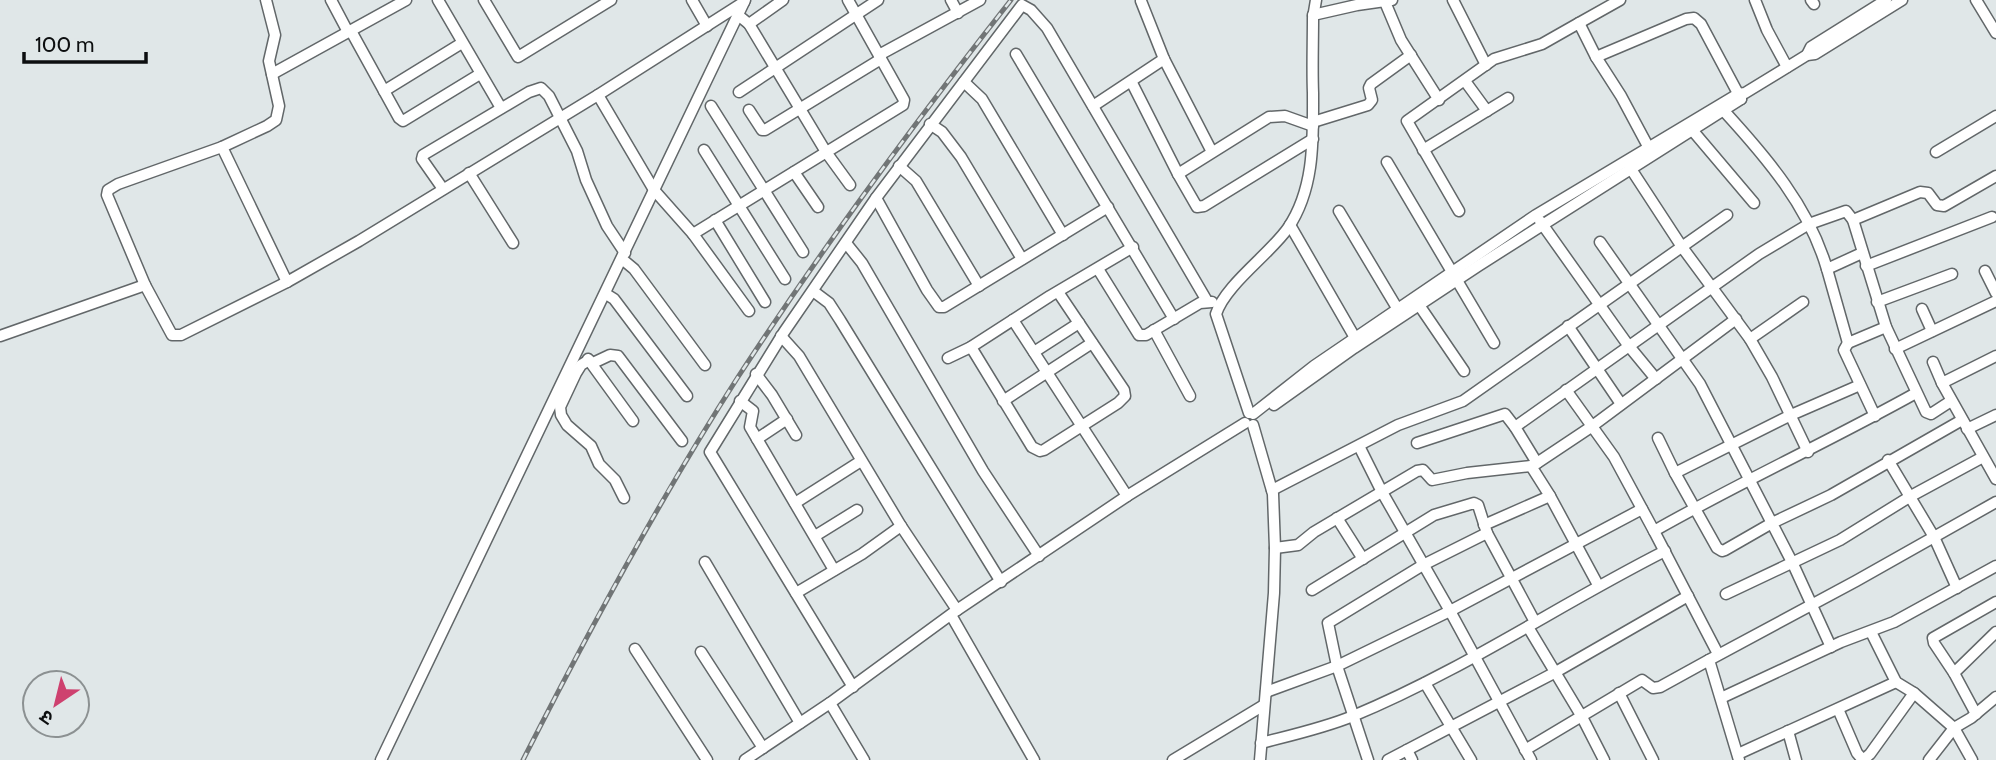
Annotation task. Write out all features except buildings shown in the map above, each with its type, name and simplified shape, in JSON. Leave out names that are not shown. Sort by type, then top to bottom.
[{"type":"street","points":[[266,0],[275,35],[269,56],[279,106],[276,120],[222,147],[159,168],[108,190],[111,208],[145,285],[167,331],[174,336],[200,326],[287,282],[359,241],[706,26],[741,11],[783,0]]},
{"type":"street","points":[[331,0],[403,121],[480,74]]},
{"type":"street","points":[[272,74],[406,0]]},
{"type":"street","points":[[439,0],[500,108]]},
{"type":"street","points":[[484,0],[519,57],[611,0]]},
{"type":"street","points":[[692,0],[706,26]]},
{"type":"street","points":[[693,234],[903,105],[904,100],[848,0]]},
{"type":"street","points":[[739,92],[878,0]]},
{"type":"street","points":[[951,0],[958,13]]},
{"type":"street","points":[[749,110],[762,130],[765,130],[880,57],[980,0]]},
{"type":"street","points":[[1260,760],[1275,548],[1272,490],[1251,418],[1216,319],[1220,304],[1290,225],[1305,190],[1313,153],[1313,15],[1316,0]]},
{"type":"street","points":[[1454,0],[1486,65]]},
{"type":"street","points":[[1459,211],[1407,121],[1486,65],[1503,56],[1547,42],[1620,0]]},
{"type":"street","points":[[1755,0],[1767,30],[1787,67]]},
{"type":"street","points":[[745,760],[853,687],[954,613],[1127,496],[1251,418],[1314,366],[1456,276],[1536,215],[1651,151],[1807,54],[1815,54],[1889,2],[1902,0]]},
{"type":"street","points":[[1976,0],[1996,33]]},
{"type":"street","points":[[1141,1],[1164,59],[1212,152]]},
{"type":"street","points":[[1313,15],[1389,1],[1401,40],[1439,100]]},
{"type":"street","points":[[853,687],[710,454],[711,448],[781,336],[876,198],[1017,10],[1024,5],[1047,29],[1208,301]]},
{"type":"street","points":[[741,11],[826,152],[850,185]]},
{"type":"street","points":[[624,498],[615,480],[599,464],[591,446],[567,425],[560,407],[585,356],[625,259],[741,11]]},
{"type":"street","points":[[1596,57],[1694,18],[1701,24],[1741,95]]},
{"type":"street","points":[[1579,23],[1651,151]]},
{"type":"street","points":[[384,90],[462,43]]},
{"type":"street","points":[[1016,54],[1174,318]]},
{"type":"street","points":[[1178,174],[1269,117],[1285,116],[1313,124],[1368,105],[1372,100],[1369,88],[1371,84],[1411,55]]},
{"type":"street","points":[[1093,106],[1132,83],[1164,59]]},
{"type":"street","points":[[1465,81],[1487,111]]},
{"type":"street","points":[[964,82],[982,99],[1063,235]]},
{"type":"street","points":[[1132,83],[1195,205],[1201,208],[1313,139]]},
{"type":"street","points":[[443,189],[422,156],[500,108],[528,92],[541,88],[549,96],[581,160],[586,180],[625,259],[705,365]]},
{"type":"street","points":[[598,95],[657,193],[693,234],[749,311]]},
{"type":"street","points":[[1476,262],[1542,225],[1631,169],[1651,151],[1693,131],[1724,111],[1741,95]]},
{"type":"street","points":[[1423,150],[1508,98]]},
{"type":"street","points":[[712,106],[803,252]]},
{"type":"street","points":[[1724,111],[1777,172],[1809,224],[1822,250],[1848,343]]},
{"type":"street","points":[[1936,152],[1996,116]]},
{"type":"street","points":[[930,124],[943,132],[956,150],[1023,259]]},
{"type":"street","points":[[1693,131],[1754,203]]},
{"type":"street","points":[[222,147],[287,282]]},
{"type":"street","points":[[704,150],[785,279]]},
{"type":"street","points":[[1387,162],[1494,343]]},
{"type":"street","points":[[899,166],[916,181],[979,286]]},
{"type":"street","points":[[1631,169],[1682,247],[1750,339],[1808,452]]},
{"type":"street","points":[[794,172],[818,207]]},
{"type":"street","points":[[469,173],[513,243]]},
{"type":"street","points":[[1853,220],[1920,192],[1928,193],[1937,205],[1944,206],[1996,176]]},
{"type":"street","points":[[876,198],[939,307],[948,305],[1108,207]]},
{"type":"street","points":[[1339,211],[1400,313]]},
{"type":"street","points":[[1516,427],[1759,254],[1809,224],[1846,211],[1853,220],[1886,327],[1916,393],[1928,414],[1951,401]]},
{"type":"street","points":[[1536,215],[1628,345],[1656,379]]},
{"type":"street","points":[[1272,490],[1398,425],[1463,401],[1727,215]]},
{"type":"street","points":[[1866,266],[1992,217]]},
{"type":"street","points":[[715,220],[765,302]]},
{"type":"street","points":[[1290,225],[1357,341]]},
{"type":"street","points":[[1600,242],[1700,384],[1793,564],[1831,647]]},
{"type":"street","points":[[846,243],[862,263],[983,471],[1039,556]]},
{"type":"street","points":[[948,358],[971,347],[1133,247]]},
{"type":"street","points":[[1827,269],[1862,253]]},
{"type":"street","points":[[1098,269],[1138,334],[1146,335],[1208,301],[1220,304]]},
{"type":"street","points":[[1985,271],[1996,293]]},
{"type":"street","points":[[1877,302],[1952,274]]},
{"type":"street","points":[[1400,313],[1419,305],[1456,276]]},
{"type":"street","points":[[0,336],[145,285]]},
{"type":"street","points":[[813,291],[829,303],[836,313],[1001,582]]},
{"type":"street","points":[[971,347],[1032,447],[1044,450],[1082,426],[1123,400],[1125,394],[1058,292]]},
{"type":"street","points":[[609,296],[687,396]]},
{"type":"street","points":[[1895,349],[1996,301]]},
{"type":"street","points":[[1750,339],[1803,302]]},
{"type":"street","points":[[1419,305],[1464,371]]},
{"type":"street","points":[[1922,309],[1932,331]]},
{"type":"street","points":[[1275,548],[1298,545],[1411,473],[1421,470],[1432,480],[1467,472],[1534,464],[1591,427],[1736,319]]},
{"type":"street","points":[[1013,320],[1127,496]]},
{"type":"street","points":[[1034,352],[1079,323]]},
{"type":"street","points":[[1568,326],[1621,404]]},
{"type":"street","points":[[1875,416],[1843,350],[1848,343],[1886,327]]},
{"type":"street","points":[[1154,330],[1190,396]]},
{"type":"street","points":[[781,336],[799,356],[954,613],[1034,760]]},
{"type":"street","points":[[1003,401],[1092,343]]},
{"type":"street","points":[[585,356],[633,421]]},
{"type":"street","points":[[585,356],[618,356],[682,441]]},
{"type":"street","points":[[381,760],[585,356]]},
{"type":"street","points":[[1942,383],[1996,356]]},
{"type":"street","points":[[1933,362],[1964,425],[1996,478]]},
{"type":"street","points":[[756,374],[796,435]]},
{"type":"street","points":[[1675,474],[1791,415],[1860,385]]},
{"type":"street","points":[[1566,390],[1614,457],[1688,596],[1713,657],[1721,698],[1738,757],[1896,682]]},
{"type":"street","points":[[1654,531],[1916,393]]},
{"type":"street","points":[[740,401],[752,411],[749,424],[834,570]]},
{"type":"street","points":[[1417,443],[1505,414],[1516,427],[1598,585]]},
{"type":"street","points":[[1658,438],[1716,547],[1722,551],[1831,495],[1888,460],[1964,425],[1996,415]]},
{"type":"street","points":[[757,439],[786,419]]},
{"type":"street","points":[[1359,446],[1531,760]]},
{"type":"street","points":[[1726,594],[1840,540],[1911,496],[1983,457]]},
{"type":"street","points":[[1888,460],[1934,537],[1957,588]]},
{"type":"street","points":[[795,503],[862,461]]},
{"type":"street","points":[[1368,760],[1337,666],[1328,622],[1486,528],[1550,496]]},
{"type":"street","points":[[1525,750],[1642,680],[1653,688],[1660,687],[1996,502]]},
{"type":"street","points":[[1312,590],[1434,514],[1472,503],[1478,505],[1486,528],[1554,673],[1582,717],[1604,760]]},
{"type":"street","points":[[1266,692],[1337,666],[1450,611],[1642,509]]},
{"type":"street","points":[[815,536],[857,510]]},
{"type":"street","points":[[1337,518],[1363,559]]},
{"type":"street","points":[[796,593],[901,526]]},
{"type":"street","points":[[1261,743],[1352,717],[1475,657],[1598,585],[1665,551]]},
{"type":"street","points":[[705,562],[800,723]]},
{"type":"street","points":[[1721,698],[1831,647],[1871,632],[1996,566]]},
{"type":"street","points":[[1388,760],[1554,673],[1688,596]]},
{"type":"street","points":[[1976,715],[1954,673],[1934,643],[1934,636],[1996,602]]},
{"type":"street","points":[[1871,632],[1896,682],[1914,693],[1954,728],[1972,760]]},
{"type":"street","points":[[1954,673],[1996,632]]},
{"type":"street","points":[[635,649],[707,760]]},
{"type":"street","points":[[701,652],[763,748]]},
{"type":"street","points":[[1425,682],[1471,760]]},
{"type":"street","points":[[1619,693],[1653,760]]},
{"type":"street","points":[[1838,709],[1859,756],[1863,760],[1868,759],[1914,693]]},
{"type":"street","points":[[1929,760],[1954,728],[1976,715],[1996,697]]},
{"type":"street","points":[[830,703],[864,760]]},
{"type":"street","points":[[1173,760],[1264,705]]},
{"type":"street","points":[[1788,731],[1796,760]]},
{"type":"street","points":[[1406,750],[1412,760]]},
{"type":"railway","points":[[523,760],[626,566],[680,470],[738,377],[870,186],[1011,0]]}]
